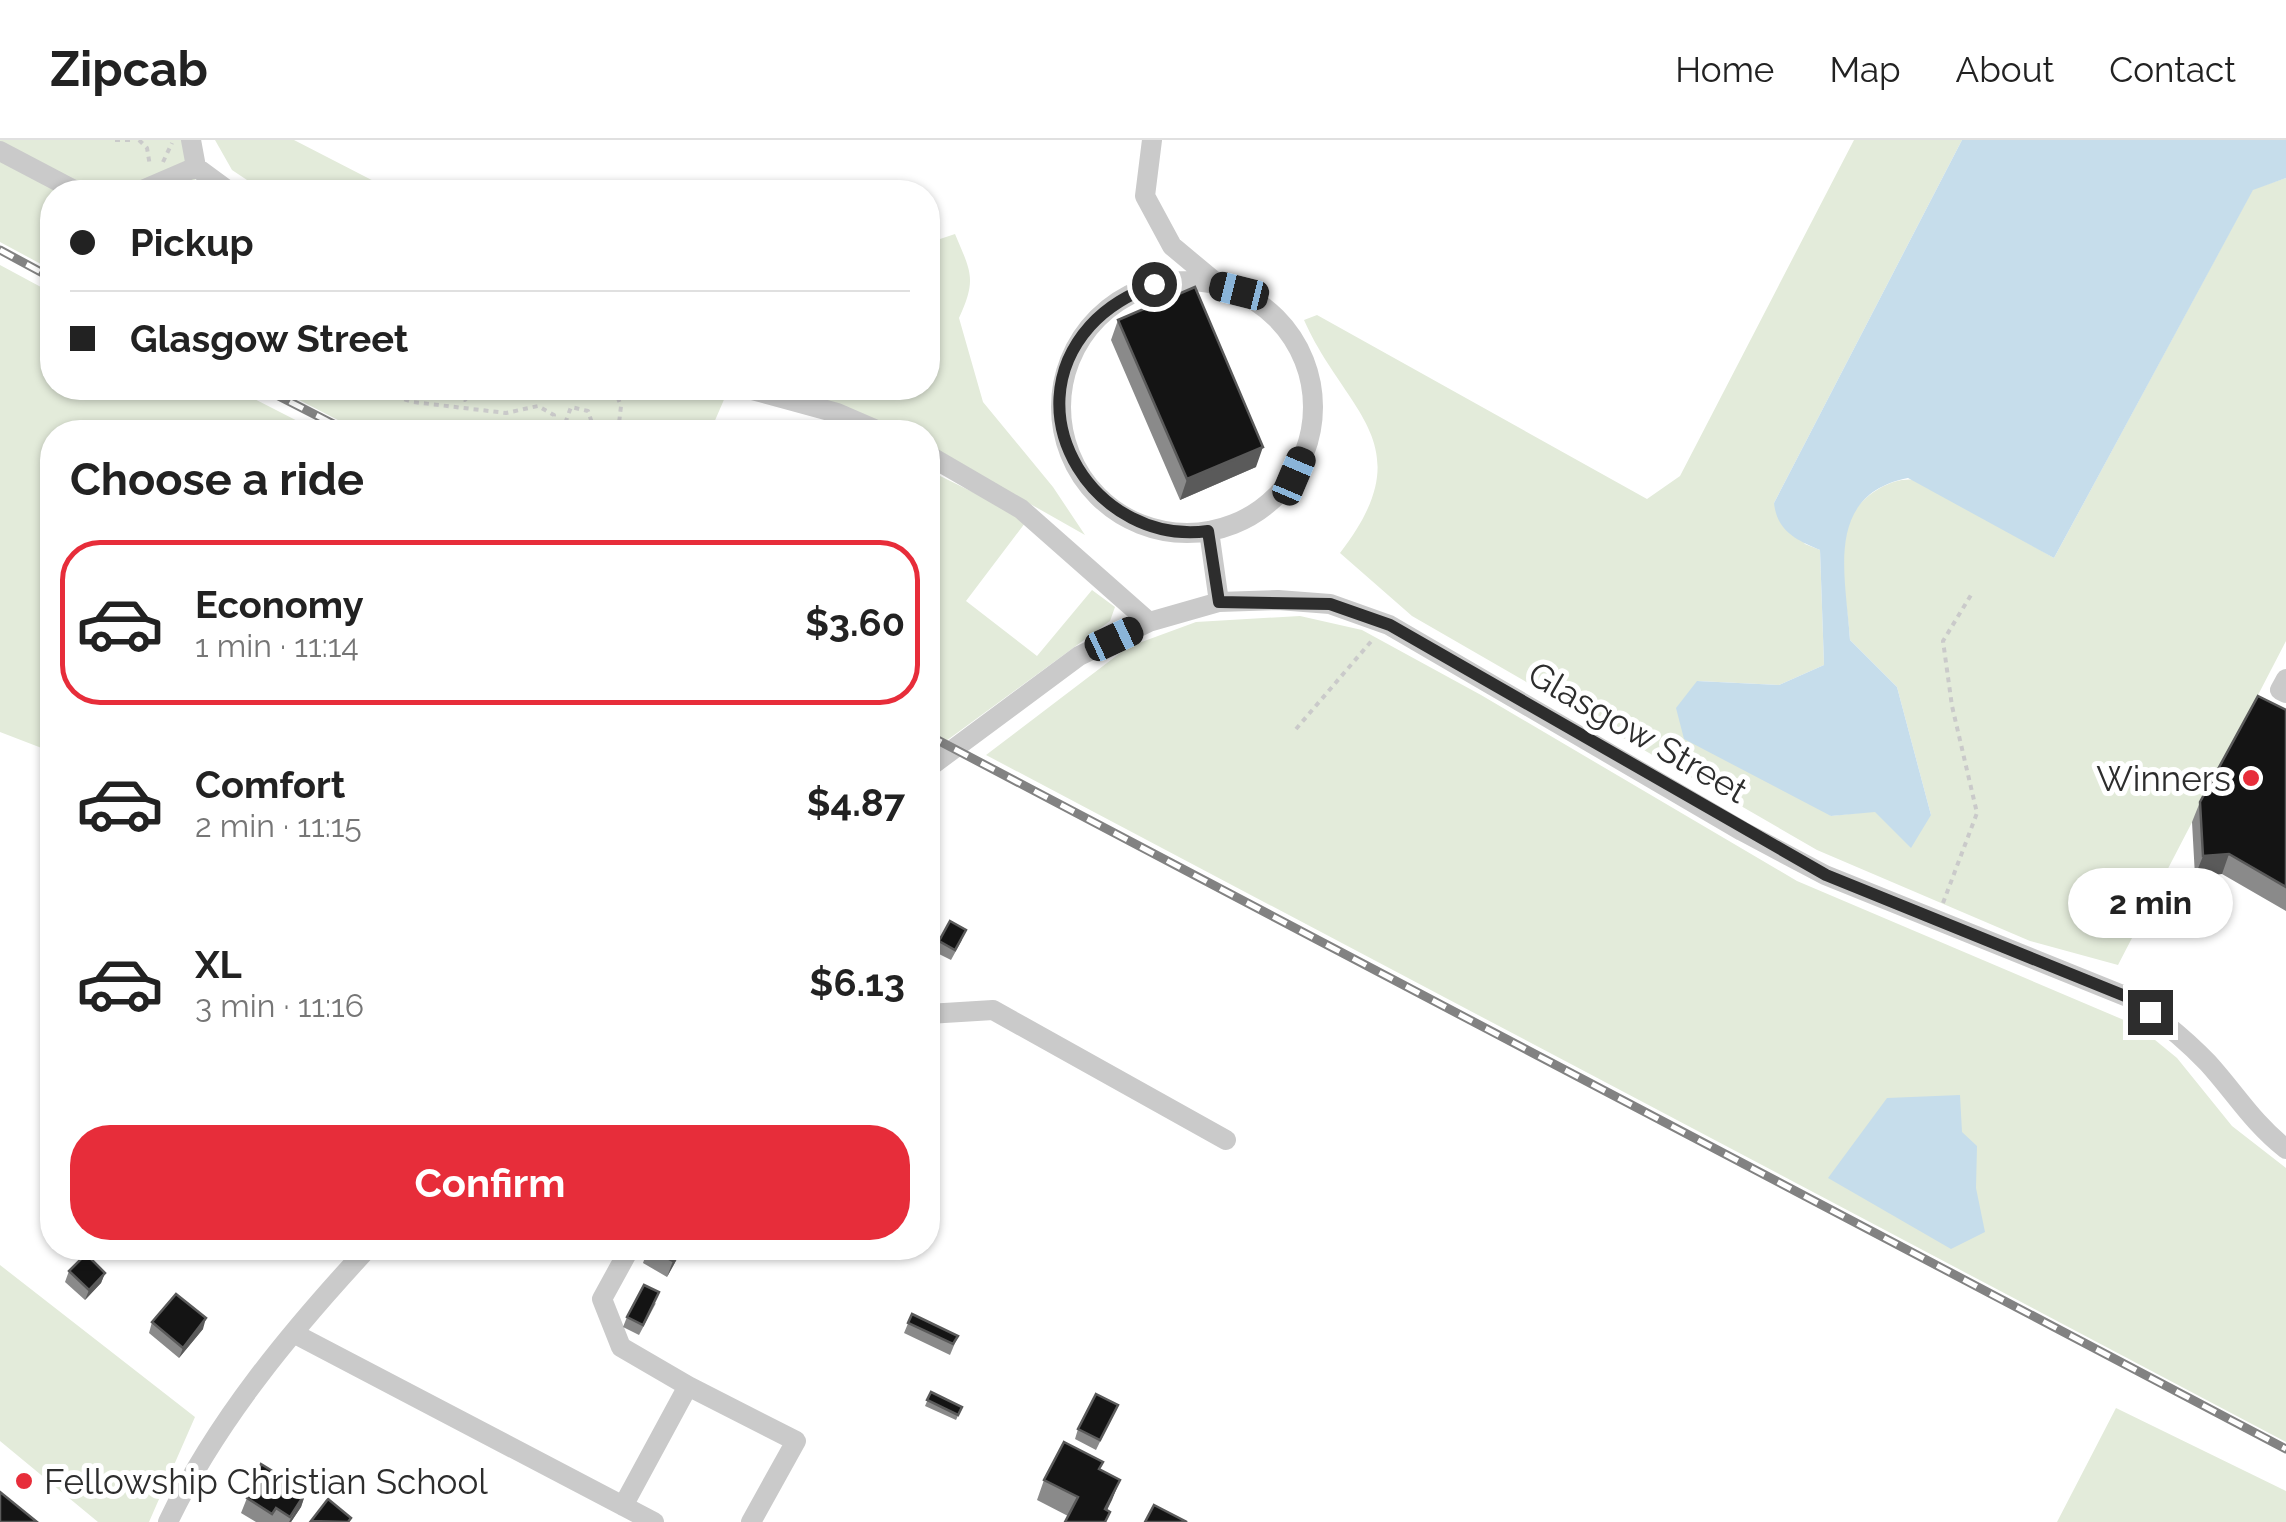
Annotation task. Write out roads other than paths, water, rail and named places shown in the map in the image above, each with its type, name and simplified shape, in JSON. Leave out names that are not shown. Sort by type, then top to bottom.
[{"type":"street","points":[[191,140],[196,167],[214,180]]},
{"type":"street","points":[[1152,140],[1145,196],[1172,246],[1219,286]]},
{"type":"street","points":[[0,152],[55,180]]},
{"type":"street","points":[[166,180],[196,167]]},
{"type":"street","points":[[1197,280],[1239,291],[1275,315],[1301,351],[1314,393],[1311,436],[1294,476],[1265,508],[1226,528],[1208,531],[1182,534],[1144,526],[1109,507],[1082,478],[1065,441],[1061,402],[1068,363],[1088,328],[1117,301],[1154,284],[1197,280]]},
{"type":"street","points":[[787,400],[852,420]]},
{"type":"street","points":[[940,461],[1021,510],[1149,622]]},
{"type":"street","points":[[1208,531],[1219,602]]},
{"type":"street","name":"Glasgow Street","points":[[940,759],[1079,656],[1149,622],[1219,602],[1330,604],[1390,625],[1742,831],[1826,875],[2130,998],[2169,1024],[2210,1066],[2249,1118],[2286,1148]]},
{"type":"street","points":[[2286,678],[2280,690],[2286,693]]},
{"type":"street","points":[[940,1013],[993,1010],[1226,1140]]},
{"type":"street","points":[[168,1522],[186,1484],[250,1388],[358,1260]]},
{"type":"street","points":[[623,1260],[602,1299],[621,1346],[688,1386],[796,1441],[751,1522]]},
{"type":"street","points":[[295,1334],[654,1522]]},
{"type":"street","points":[[623,1506],[688,1386]]},
{"type":"water","points":[[1962,140],[2286,140],[2286,178],[2253,190],[2054,558],[1908,478],[1881,487],[1863,501],[1851,520],[1844,565],[1850,640],[1897,687],[1931,815],[1911,848],[1875,812],[1831,816],[1684,739],[1676,708],[1697,681],[1779,685],[1824,665],[1820,550],[1784,528],[1774,503]]},
{"type":"water","points":[[1960,1095],[1962,1132],[1977,1146],[1976,1188],[1985,1232],[1951,1249],[1828,1178],[1887,1098]]},
{"type":"railway","points":[[0,250],[40,272]]},
{"type":"railway","points":[[286,400],[326,420]]},
{"type":"railway","points":[[940,741],[2286,1449]]},
{"type":"place","name":"Winners","points":[[2251,778]]},
{"type":"place","name":"Fellowship Christian School","points":[[24,1481]]}]
